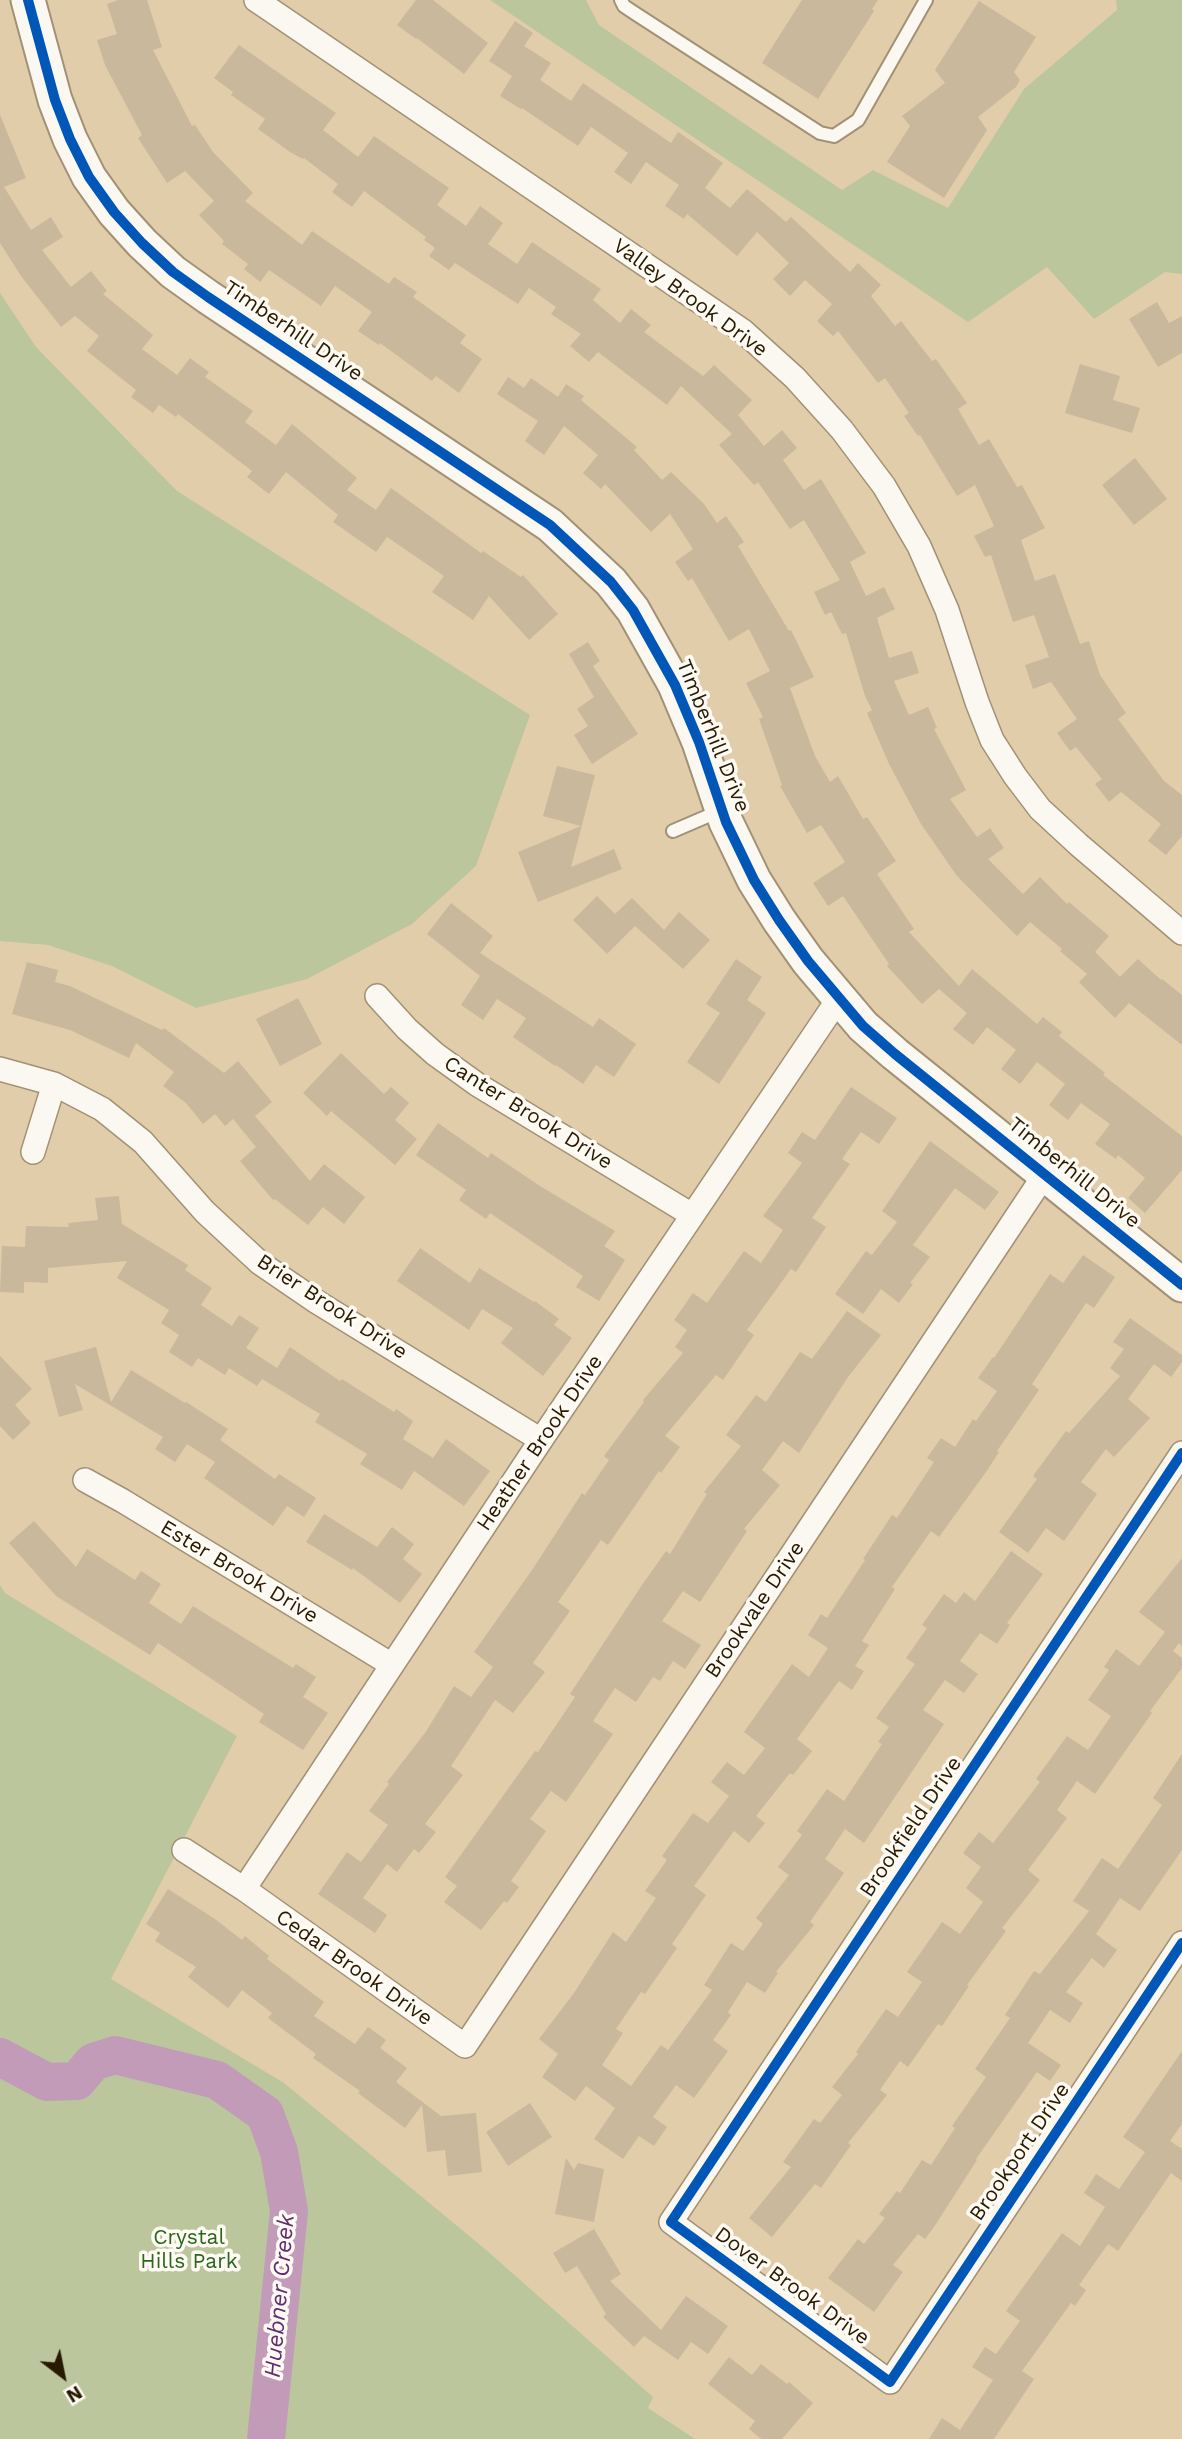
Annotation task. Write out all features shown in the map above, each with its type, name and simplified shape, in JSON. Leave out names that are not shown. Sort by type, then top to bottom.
[{"type":"street","name":"Timberhill Drive","points":[[29,0],[55,100],[70,139],[89,177],[114,212],[173,272],[550,525],[611,582],[633,610],[675,685],[699,742],[722,810],[748,868],[766,900],[808,961],[863,1026],[895,1054],[1182,1285]]},
{"type":"street","name":"Valley Brook Drive","points":[[256,0],[743,331],[795,378],[859,452],[884,486],[919,546],[947,610],[992,740],[1015,776],[1040,809],[1182,933]]},
{"type":"street","name":"Canter Brook Drive","points":[[377,996],[407,1029],[435,1054],[478,1085],[692,1215]]},
{"type":"street","name":"Heather Brook Drive","points":[[244,1889],[541,1440],[839,998]]},
{"type":"street","name":"Brier Brook Drive","points":[[0,1069],[29,1075],[79,1095],[123,1124],[143,1142],[205,1212],[260,1263],[317,1302],[541,1440]]},
{"type":"street","points":[[33,1152],[54,1084]]},
{"type":"street","name":"Brookvale Drive","points":[[465,2046],[1045,1174]]},
{"type":"street","name":"Brookfield Drive","points":[[671,2222],[1182,1453]]},
{"type":"street","name":"Ester Brook Drive","points":[[85,1480],[392,1665]]},
{"type":"street","name":"Cedar Brook Drive","points":[[184,1850],[244,1889],[465,2046]]},
{"type":"street","name":"Brookport Drive","points":[[890,2382],[1182,1943]]},
{"type":"street","name":"Dover Brook Drive","points":[[671,2222],[890,2382]]},
{"type":"lane","points":[[621,0],[624,6],[808,126],[820,133],[834,136],[858,120],[926,0]]},
{"type":"lane","points":[[673,831],[722,810]]},
{"type":"green space","points":[[490,0],[586,0],[599,25],[842,190],[873,170],[948,208],[1024,89],[1117,10],[1116,0],[1182,0],[1182,274],[1165,272],[1094,319],[1047,267],[968,322]]},
{"type":"green space","points":[[0,293],[36,347],[177,491],[530,715],[476,866],[412,924],[307,979],[196,1008],[112,966],[48,945],[0,941]]},
{"type":"green space","name":"Crystal Hills Park","points":[[0,1585],[5,1593],[237,1736],[111,1979],[284,2083],[485,2249],[653,2397],[648,2408],[695,2439],[0,2439]]},
{"type":"building","points":[[118,0],[147,0],[162,47],[153,50],[192,126],[195,125],[213,152],[253,193],[245,201],[302,245],[312,231],[389,284],[394,277],[417,292],[413,297],[466,335],[460,343],[482,359],[459,393],[436,376],[432,381],[380,343],[379,345],[358,331],[372,312],[335,286],[321,306],[269,270],[260,282],[244,269],[248,264],[222,244],[224,241],[199,215],[214,201],[185,171],[167,183],[138,138],[142,135],[105,65],[97,40],[117,34],[107,4]]},
{"type":"building","points":[[416,0],[433,0],[488,43],[464,74],[397,25]]},
{"type":"building","points":[[802,0],[878,0],[872,9],[874,11],[818,99],[762,63]]},
{"type":"building","points":[[979,1],[1036,37],[1014,72],[1020,80],[1016,87],[978,117],[987,130],[944,198],[887,162],[910,126],[902,116],[945,83],[935,70]]},
{"type":"building","points":[[515,21],[533,33],[524,46],[551,63],[540,80],[571,101],[583,83],[671,143],[678,132],[723,163],[705,188],[730,208],[747,189],[786,222],[791,217],[850,272],[858,263],[881,285],[871,296],[895,326],[901,321],[932,361],[936,359],[967,403],[958,409],[979,445],[989,439],[1017,487],[1022,485],[1045,528],[1021,540],[1035,581],[1055,574],[1080,644],[1089,641],[1100,675],[1126,713],[1118,719],[1164,781],[1182,795],[1182,836],[1166,855],[1148,841],[1161,824],[1121,792],[1109,802],[1095,784],[1102,779],[1076,747],[1070,751],[1057,733],[1077,719],[1051,682],[1033,689],[1025,665],[1049,657],[1034,615],[1013,622],[991,555],[985,557],[974,536],[994,526],[975,485],[957,496],[920,435],[918,436],[904,416],[909,413],[885,378],[878,383],[838,331],[833,336],[817,321],[832,304],[805,280],[790,296],[773,279],[789,263],[757,232],[737,256],[687,214],[684,219],[665,206],[679,185],[646,162],[631,184],[614,172],[628,153],[591,127],[578,146],[500,96],[512,76],[489,61]]},
{"type":"building","points":[[239,45],[336,113],[323,130],[358,157],[374,136],[449,188],[437,205],[466,226],[480,206],[503,223],[488,244],[517,264],[532,242],[601,289],[593,300],[620,323],[631,309],[651,325],[644,332],[703,376],[714,365],[752,400],[738,415],[764,446],[782,430],[797,448],[783,460],[804,490],[821,479],[866,553],[850,562],[866,596],[884,587],[895,609],[877,618],[889,658],[912,651],[919,673],[894,681],[909,715],[928,707],[937,728],[934,729],[966,790],[950,799],[977,837],[990,828],[1004,848],[988,859],[1023,894],[1040,877],[1067,904],[1069,902],[1109,936],[1095,952],[1120,977],[1138,959],[1182,995],[1182,1045],[1129,1003],[1115,1018],[1079,982],[1087,974],[1060,951],[1062,949],[1030,922],[1017,936],[957,876],[921,824],[889,764],[867,713],[872,710],[865,696],[846,633],[842,634],[831,612],[825,615],[814,592],[840,580],[804,520],[790,529],[758,482],[754,485],[719,445],[732,434],[681,386],[667,405],[598,352],[589,362],[570,346],[581,334],[551,314],[556,307],[529,288],[518,304],[455,263],[449,270],[429,256],[435,248],[424,240],[426,237],[364,191],[352,207],[332,192],[338,184],[304,158],[290,152],[258,129],[265,119],[231,95],[233,92],[214,78]]},
{"type":"building","points":[[0,115],[26,178],[4,187],[31,230],[51,217],[63,237],[42,250],[71,287],[91,271],[107,291],[103,294],[153,335],[142,349],[177,375],[190,358],[209,372],[205,377],[253,411],[245,422],[276,445],[292,424],[357,478],[347,490],[376,510],[391,488],[481,553],[483,551],[521,577],[523,575],[558,614],[529,640],[489,596],[473,620],[432,592],[444,576],[387,537],[376,552],[333,522],[338,515],[286,472],[269,494],[247,477],[252,471],[178,414],[176,417],[159,405],[153,413],[131,397],[136,390],[87,351],[99,336],[75,316],[61,327],[21,276],[0,243]]},
{"type":"building","points":[[1157,302],[1169,323],[1182,316],[1182,353],[1158,367],[1129,319]]},
{"type":"building","points":[[1080,364],[1120,376],[1113,400],[1140,408],[1132,433],[1065,413]]},
{"type":"building","points":[[508,377],[524,388],[531,378],[558,397],[566,384],[584,396],[581,400],[637,447],[634,450],[662,480],[671,472],[704,504],[717,523],[726,516],[744,542],[738,546],[789,631],[791,630],[814,677],[790,688],[815,756],[830,782],[838,776],[863,819],[867,817],[896,861],[877,874],[914,929],[909,932],[959,986],[972,969],[1037,1024],[1043,1017],[1062,1032],[1059,1036],[1105,1073],[1103,1075],[1182,1136],[1182,1170],[1145,1213],[1128,1198],[1145,1178],[1118,1155],[1116,1159],[1095,1144],[1110,1124],[1081,1103],[1068,1120],[1049,1105],[1065,1084],[1037,1062],[1020,1084],[1001,1069],[1016,1050],[987,1027],[973,1045],[953,1029],[967,1013],[939,989],[922,1004],[887,966],[889,964],[843,896],[828,906],[813,883],[845,862],[821,825],[807,833],[780,786],[782,785],[759,719],[763,717],[746,683],[770,671],[749,629],[729,641],[692,578],[688,581],[675,562],[693,549],[670,514],[651,532],[605,484],[601,489],[583,473],[598,455],[564,426],[544,455],[525,441],[538,421],[497,394]]},
{"type":"building","points":[[1135,458],[1167,499],[1134,525],[1102,485]]},
{"type":"building","points":[[588,642],[600,661],[593,666],[638,734],[592,764],[574,735],[588,726],[577,709],[594,697],[569,654]]},
{"type":"building","points":[[557,766],[595,775],[571,867],[614,849],[622,869],[538,902],[518,852],[581,826],[543,816]]},
{"type":"building","points":[[597,896],[615,914],[632,898],[664,930],[679,912],[710,940],[683,969],[635,926],[607,954],[573,920]]},
{"type":"building","points":[[451,903],[493,936],[480,953],[593,1027],[599,1018],[636,1044],[614,1077],[596,1065],[583,1084],[555,1066],[513,1037],[526,1018],[497,999],[483,1020],[461,1005],[480,976],[427,934]]},
{"type":"building","points":[[736,959],[762,977],[747,1000],[766,1013],[719,1084],[687,1062],[720,1013],[706,1004]]},
{"type":"building","points":[[27,962],[58,970],[55,982],[70,986],[162,1030],[164,1028],[224,1073],[238,1061],[272,1102],[255,1116],[310,1181],[324,1164],[365,1197],[344,1224],[323,1207],[308,1225],[273,1200],[240,1161],[256,1147],[233,1119],[225,1126],[215,1114],[203,1124],[186,1103],[163,1086],[174,1072],[136,1043],[129,1058],[70,1030],[12,1014]]},
{"type":"building","points":[[298,998],[322,1044],[280,1066],[256,1019]]},
{"type":"building","points":[[341,1053],[384,1094],[391,1087],[409,1103],[395,1120],[417,1139],[395,1165],[331,1111],[327,1116],[303,1093]]},
{"type":"building","points":[[851,1087],[897,1118],[879,1144],[861,1132],[842,1159],[850,1164],[812,1218],[826,1227],[796,1272],[791,1269],[747,1330],[754,1335],[723,1380],[716,1375],[665,1436],[680,1447],[661,1473],[659,1471],[608,1545],[601,1540],[558,1602],[570,1611],[533,1663],[545,1672],[513,1713],[495,1700],[451,1766],[463,1775],[425,1824],[436,1832],[419,1853],[414,1849],[397,1872],[387,1864],[363,1898],[387,1915],[375,1933],[318,1894],[347,1852],[361,1862],[388,1825],[369,1811],[389,1784],[387,1782],[425,1733],[454,1686],[471,1697],[493,1667],[474,1652],[582,1493],[585,1495],[609,1460],[604,1456],[643,1400],[683,1353],[675,1347],[687,1330],[674,1320],[693,1293],[707,1303],[744,1251],[761,1263],[783,1230],[763,1216],[802,1163],[788,1153],[802,1132],[815,1140]]},
{"type":"building","points":[[438,1123],[488,1158],[491,1153],[615,1231],[604,1246],[625,1260],[599,1301],[576,1287],[583,1276],[490,1213],[486,1219],[459,1200],[466,1190],[416,1155]]},
{"type":"building","points":[[930,1141],[999,1192],[985,1210],[955,1188],[913,1245],[930,1257],[910,1283],[913,1284],[899,1303],[881,1289],[863,1314],[835,1294],[866,1251],[872,1255],[897,1222],[882,1211]]},
{"type":"building","points":[[119,1196],[122,1224],[188,1265],[185,1270],[212,1288],[201,1305],[232,1326],[239,1315],[259,1328],[246,1348],[277,1368],[290,1347],[340,1381],[342,1379],[413,1421],[403,1439],[433,1458],[446,1439],[490,1471],[464,1506],[414,1471],[402,1490],[360,1464],[367,1454],[315,1422],[320,1414],[262,1379],[257,1386],[229,1368],[225,1375],[198,1358],[192,1367],[169,1352],[179,1335],[161,1323],[169,1310],[117,1278],[127,1261],[48,1268],[48,1283],[24,1282],[24,1293],[0,1292],[2,1246],[25,1247],[26,1226],[69,1227],[68,1223],[98,1220],[95,1198]]},
{"type":"building","points":[[420,1248],[470,1283],[479,1268],[535,1301],[559,1319],[554,1325],[572,1338],[543,1376],[501,1343],[513,1328],[482,1309],[469,1330],[397,1281]]},
{"type":"building","points":[[1083,1255],[1115,1277],[1094,1308],[1086,1303],[1032,1384],[1039,1390],[997,1451],[999,1452],[986,1472],[939,1537],[931,1531],[892,1587],[895,1589],[862,1641],[869,1645],[855,1666],[864,1671],[852,1690],[839,1681],[797,1739],[812,1751],[793,1775],[790,1773],[756,1816],[765,1823],[749,1843],[734,1831],[694,1886],[706,1895],[672,1944],[677,1948],[645,1994],[641,1992],[616,2029],[623,2033],[602,2065],[631,2086],[661,2045],[668,2050],[712,1990],[704,1985],[731,1943],[743,1951],[763,1924],[756,1918],[789,1875],[778,1867],[802,1835],[797,1831],[827,1789],[844,1801],[882,1744],[878,1742],[889,1727],[876,1718],[915,1664],[906,1658],[927,1628],[922,1625],[944,1594],[956,1603],[964,1592],[975,1601],[1011,1551],[1043,1574],[1007,1623],[1010,1625],[997,1644],[980,1633],[960,1661],[978,1674],[964,1693],[945,1680],[923,1710],[944,1724],[864,1843],[845,1829],[825,1859],[844,1873],[810,1922],[814,1925],[776,1972],[778,1973],[765,1993],[747,1982],[728,2012],[731,2015],[713,2040],[728,2051],[694,2098],[676,2085],[653,2117],[667,2127],[654,2146],[639,2136],[623,2159],[594,2139],[615,2108],[586,2086],[575,2101],[542,2077],[558,2054],[539,2039],[574,1993],[613,1932],[626,1942],[656,1898],[645,1891],[667,1860],[662,1856],[693,1813],[708,1823],[729,1796],[711,1782],[727,1762],[744,1775],[765,1748],[744,1732],[792,1664],[809,1677],[828,1648],[808,1635],[821,1614],[827,1618],[892,1515],[897,1518],[934,1462],[927,1458],[941,1438],[955,1447],[973,1419],[976,1421],[997,1391],[978,1378],[1050,1274],[1063,1283]]},
{"type":"building","points":[[847,1311],[881,1335],[848,1377],[799,1453],[783,1441],[762,1470],[780,1485],[744,1529],[747,1531],[700,1602],[683,1591],[662,1621],[701,1645],[685,1669],[673,1661],[660,1681],[653,1677],[636,1702],[615,1688],[593,1721],[613,1734],[566,1802],[551,1791],[530,1819],[546,1831],[511,1881],[519,1887],[481,1930],[444,1902],[457,1886],[445,1877],[535,1751],[538,1752],[575,1697],[570,1694],[640,1588],[666,1551],[670,1554],[707,1494],[704,1492],[741,1446],[726,1435],[756,1395],[766,1402],[800,1352],[812,1359]]},
{"type":"building","points":[[1130,1318],[1182,1355],[1182,1362],[1171,1377],[1154,1364],[1128,1399],[1150,1418],[1114,1457],[1106,1449],[1081,1482],[1097,1494],[1064,1541],[1046,1528],[1028,1553],[999,1532],[1037,1479],[1033,1476],[1066,1431],[1069,1433],[1120,1376],[1110,1368],[1124,1349],[1113,1342]]},
{"type":"building","points":[[96,1347],[111,1402],[131,1370],[186,1402],[228,1429],[220,1440],[275,1479],[279,1474],[316,1498],[304,1517],[287,1506],[273,1526],[204,1478],[215,1462],[187,1444],[175,1462],[155,1449],[163,1437],[75,1384],[83,1410],[59,1417],[44,1361]]},
{"type":"building","points":[[0,1356],[32,1389],[15,1405],[31,1423],[13,1440],[0,1426]]},
{"type":"building","points":[[324,1514],[377,1547],[392,1527],[414,1544],[403,1559],[422,1574],[400,1603],[353,1568],[352,1570],[306,1542]]},
{"type":"building","points":[[34,1521],[76,1567],[87,1549],[135,1580],[141,1571],[161,1584],[149,1603],[181,1624],[193,1606],[293,1668],[296,1664],[316,1677],[303,1697],[328,1713],[303,1750],[259,1722],[264,1714],[158,1643],[150,1655],[56,1596],[9,1543]]},
{"type":"building","points":[[1182,1558],[1182,1646],[1179,1643],[1173,1651],[1182,1658],[1182,1668],[1095,1794],[1077,1781],[1057,1810],[1067,1818],[1028,1870],[1040,1880],[1002,1928],[1006,1931],[967,1985],[969,1986],[942,2026],[938,2024],[908,2067],[900,2061],[880,2090],[887,2095],[848,2143],[851,2145],[821,2188],[815,2184],[772,2237],[749,2218],[791,2167],[783,2162],[814,2119],[820,2123],[842,2095],[832,2087],[858,2054],[856,2052],[886,2009],[898,2017],[922,1982],[907,1972],[942,1922],[960,1934],[983,1902],[966,1888],[981,1867],[963,1853],[979,1832],[993,1843],[1040,1782],[1036,1779],[1067,1736],[1088,1750],[1111,1716],[1088,1700],[1109,1670],[1104,1667],[1116,1649],[1139,1666],[1165,1632],[1139,1612]]},
{"type":"building","points":[[1182,1754],[1182,1850],[1140,1911],[1120,1898],[1096,1934],[1117,1950],[1104,1968],[1092,1958],[1066,1992],[1083,2003],[1070,2023],[1050,2010],[1028,2043],[1061,2065],[1050,2081],[1037,2072],[976,2159],[934,2227],[925,2239],[918,2234],[893,2265],[903,2272],[874,2312],[828,2278],[858,2239],[864,2244],[885,2218],[879,2214],[897,2191],[900,2193],[922,2160],[931,2165],[955,2128],[952,2126],[986,2077],[975,2069],[1010,2018],[1005,2015],[1034,1971],[1040,1974],[1089,1911],[1073,1901],[1102,1858],[1118,1869],[1162,1805],[1153,1798]]},
{"type":"building","points":[[168,1889],[242,1940],[245,1936],[269,1956],[267,1959],[324,2002],[314,2016],[355,2044],[368,2027],[386,2040],[380,2048],[407,2068],[396,2082],[441,2116],[476,2113],[482,2172],[448,2176],[445,2150],[427,2152],[422,2105],[405,2128],[358,2093],[360,2091],[313,2058],[316,2054],[268,2018],[272,2013],[242,1990],[228,2008],[188,1977],[196,1967],[155,1941],[160,1933],[146,1924]]},
{"type":"building","points":[[1182,2051],[1182,2124],[1170,2141],[1182,2149],[1182,2181],[1171,2173],[1118,2251],[1108,2244],[1079,2285],[1086,2290],[1075,2306],[1071,2303],[1022,2371],[1034,2379],[994,2439],[929,2439],[942,2418],[960,2430],[993,2380],[972,2367],[985,2347],[996,2354],[1020,2321],[1006,2311],[1062,2233],[1080,2246],[1105,2207],[1084,2193],[1096,2174],[1119,2189],[1145,2152],[1123,2137]]},
{"type":"building","points":[[530,2103],[552,2137],[508,2166],[486,2132]]},
{"type":"building","points":[[566,2158],[574,2170],[578,2163],[604,2169],[594,2222],[555,2214]]},
{"type":"building","points":[[594,2229],[621,2274],[610,2281],[661,2330],[686,2296],[728,2326],[708,2354],[691,2342],[678,2360],[644,2336],[634,2347],[603,2317],[606,2314],[577,2266],[565,2273],[553,2253]]},
{"type":"building","points":[[729,2357],[752,2375],[761,2364],[787,2384],[789,2382],[813,2403],[782,2439],[761,2439],[749,2429],[755,2421],[708,2384]]},
{"type":"waterway","name":"Huebner Creek","points":[[0,2057],[47,2082],[77,2081],[93,2062],[115,2055],[217,2080],[265,2114],[279,2152],[289,2211],[266,2439]]},
{"type":"cycle path","points":[[28,0],[55,100],[70,139],[89,177],[114,212],[173,272],[550,525],[611,582],[633,610],[675,685],[699,742],[726,822],[754,880],[808,961],[863,1026],[895,1054],[1182,1285]]},
{"type":"cycle path","points":[[1182,1453],[671,2222],[890,2382],[1182,1943]]}]
